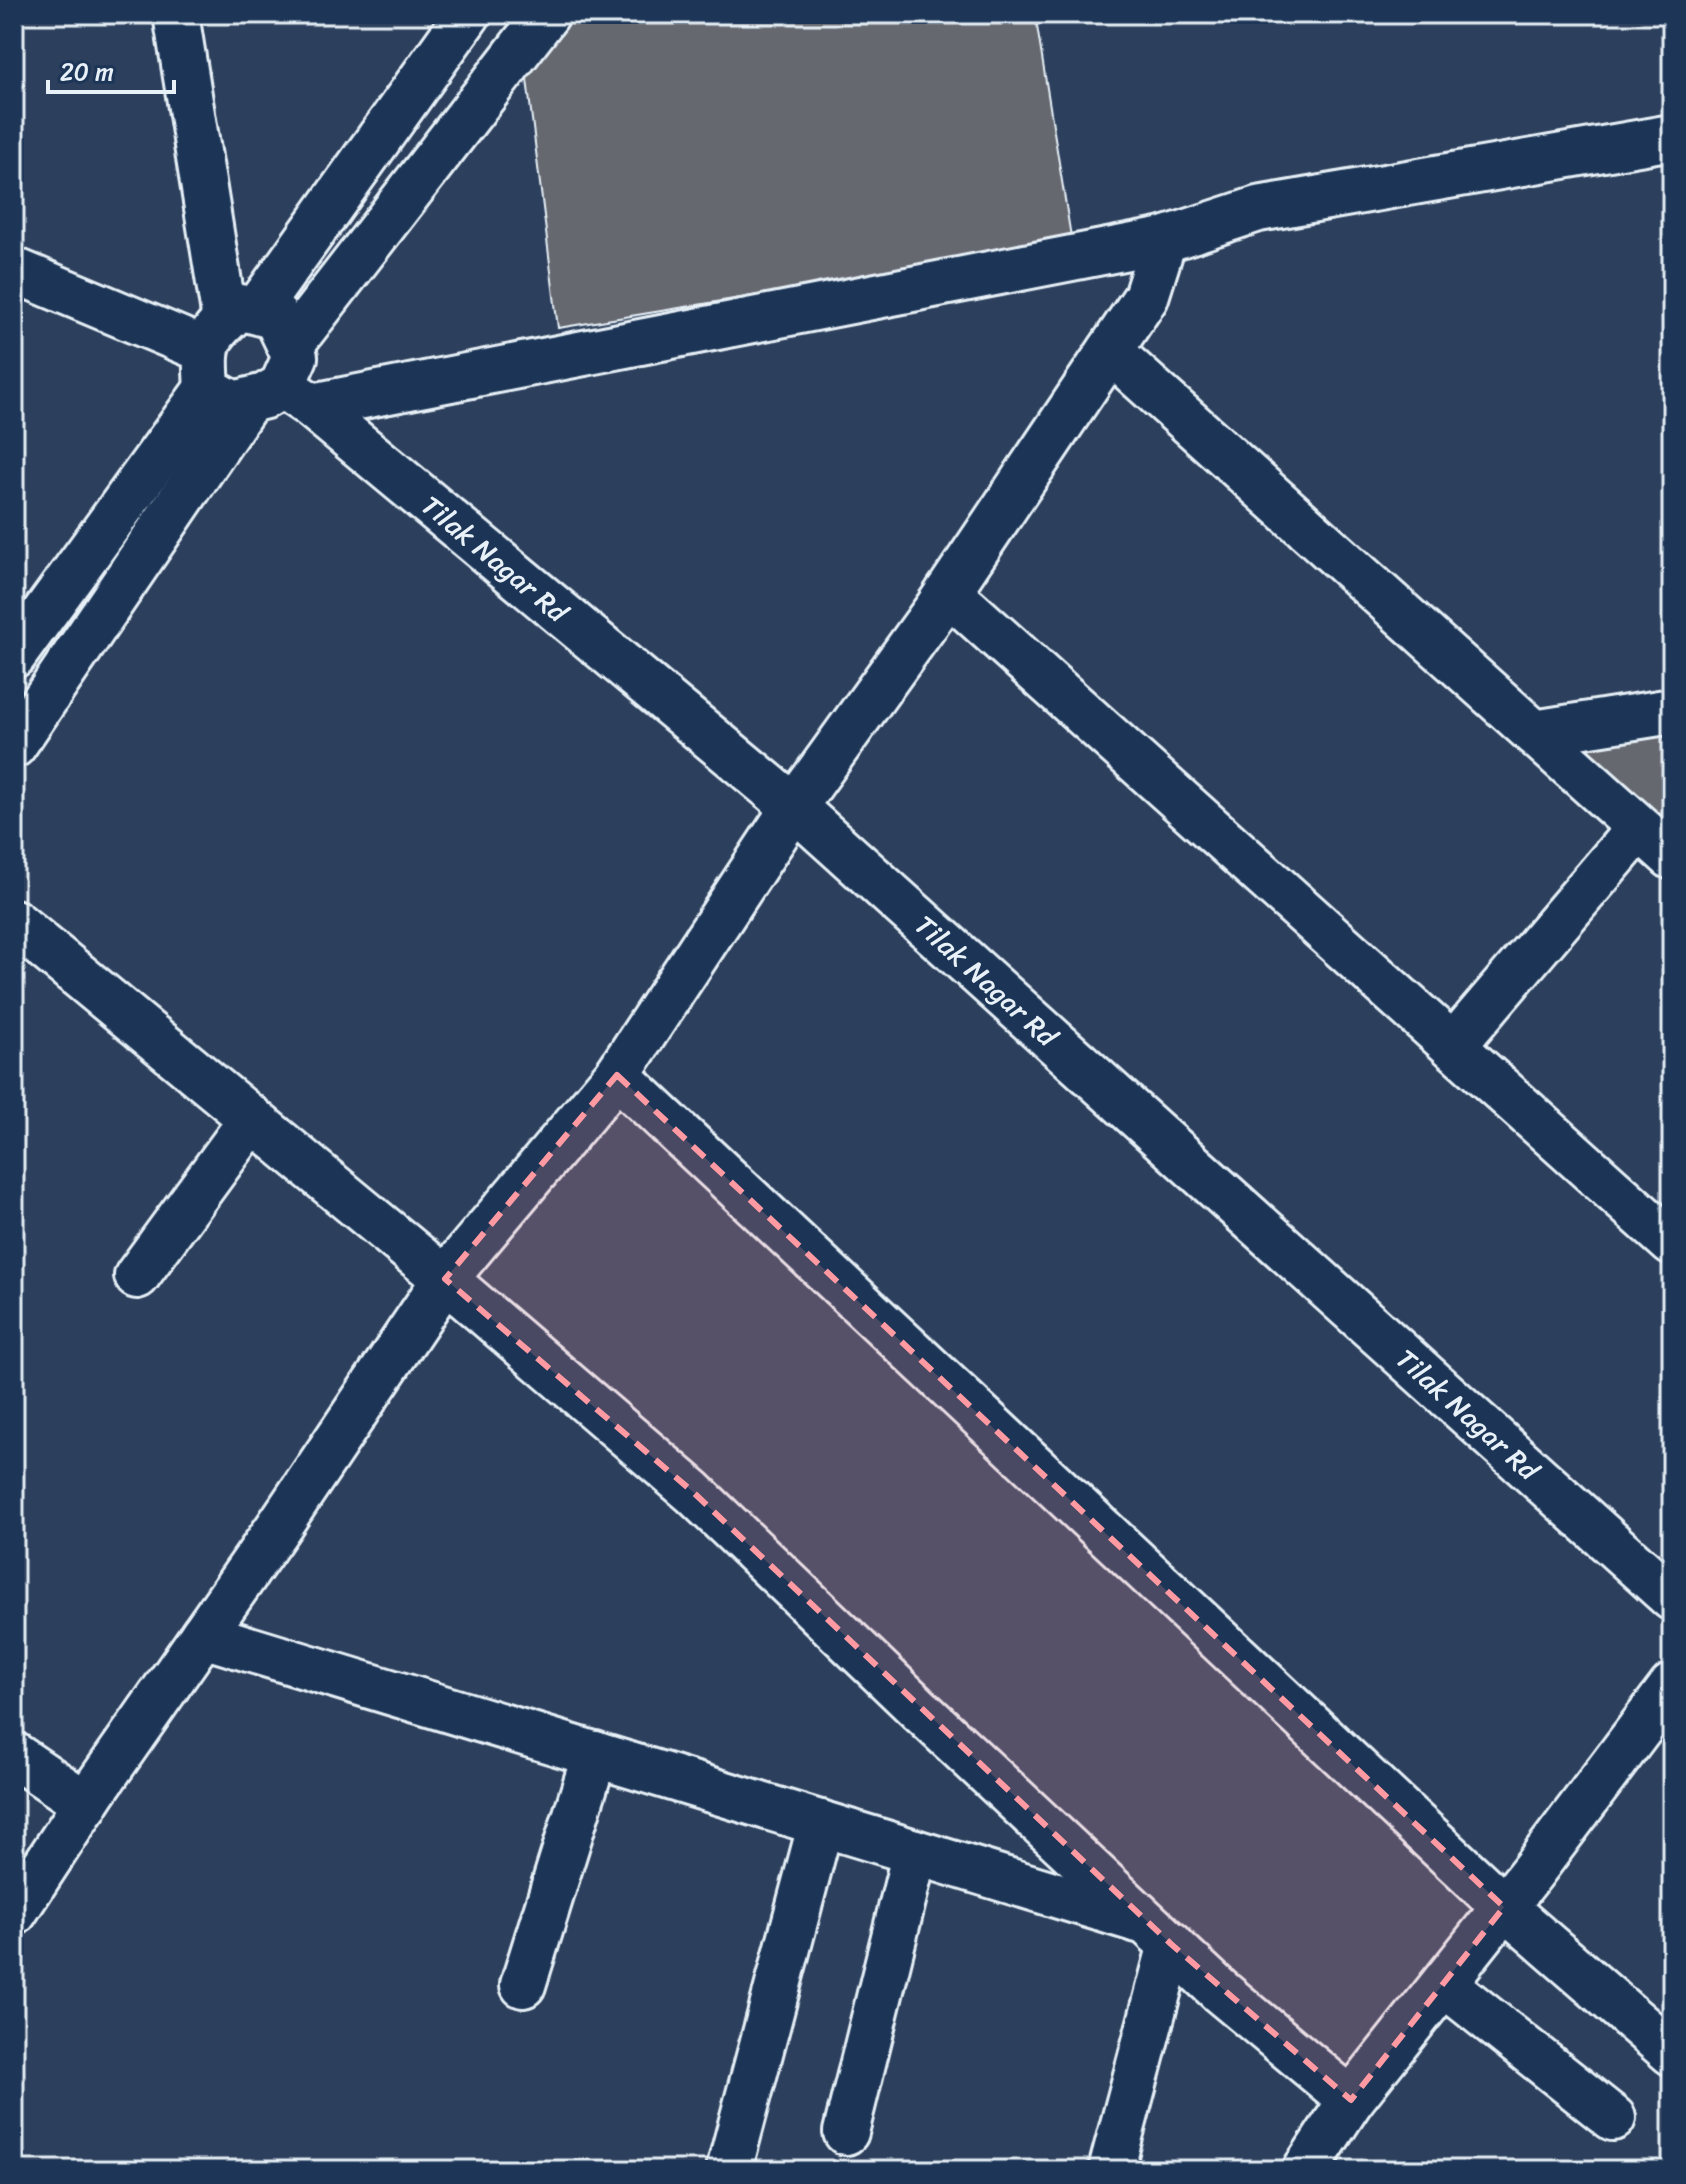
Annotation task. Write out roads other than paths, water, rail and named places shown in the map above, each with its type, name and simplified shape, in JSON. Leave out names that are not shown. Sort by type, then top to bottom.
[{"type":"street","points":[[176,14],[234,404],[283,385],[1164,240],[1258,209],[1672,137]]},
{"type":"street","points":[[14,655],[223,343],[468,14]]},
{"type":"street","points":[[14,745],[283,385],[547,14]]},
{"type":"street","points":[[14,1913],[445,1279],[617,1075],[794,807],[948,592],[1146,297],[1164,240]]},
{"type":"street","points":[[14,270],[223,343],[276,317],[283,385]]},
{"type":"street","points":[[1110,351],[1672,857]]},
{"type":"street","name":"Tilak Nagar Rd","points":[[283,385],[794,807],[1672,1598]]},
{"type":"street","points":[[948,592],[1672,1243]]},
{"type":"street","points":[[1534,733],[1672,711]]},
{"type":"street","points":[[1453,1046],[1639,828]]},
{"type":"street","points":[[14,922],[445,1279],[693,1492],[1220,1991],[1351,2100]]},
{"type":"street","points":[[617,1075],[1504,1907],[1672,2053]]},
{"type":"street","points":[[137,1276],[252,1119]]},
{"type":"street","points":[[203,1635],[915,1852],[1159,1933]]},
{"type":"street","points":[[1305,2170],[1351,2100],[1504,1907],[1672,1686]]},
{"type":"street","points":[[523,1985],[595,1754]]},
{"type":"street","points":[[14,1755],[86,1804]]},
{"type":"street","points":[[729,2170],[821,1823]]},
{"type":"street","points":[[846,2132],[915,1852]]},
{"type":"street","points":[[1111,2170],[1159,1933]]},
{"type":"street","points":[[1444,1984],[1613,2118]]}]
